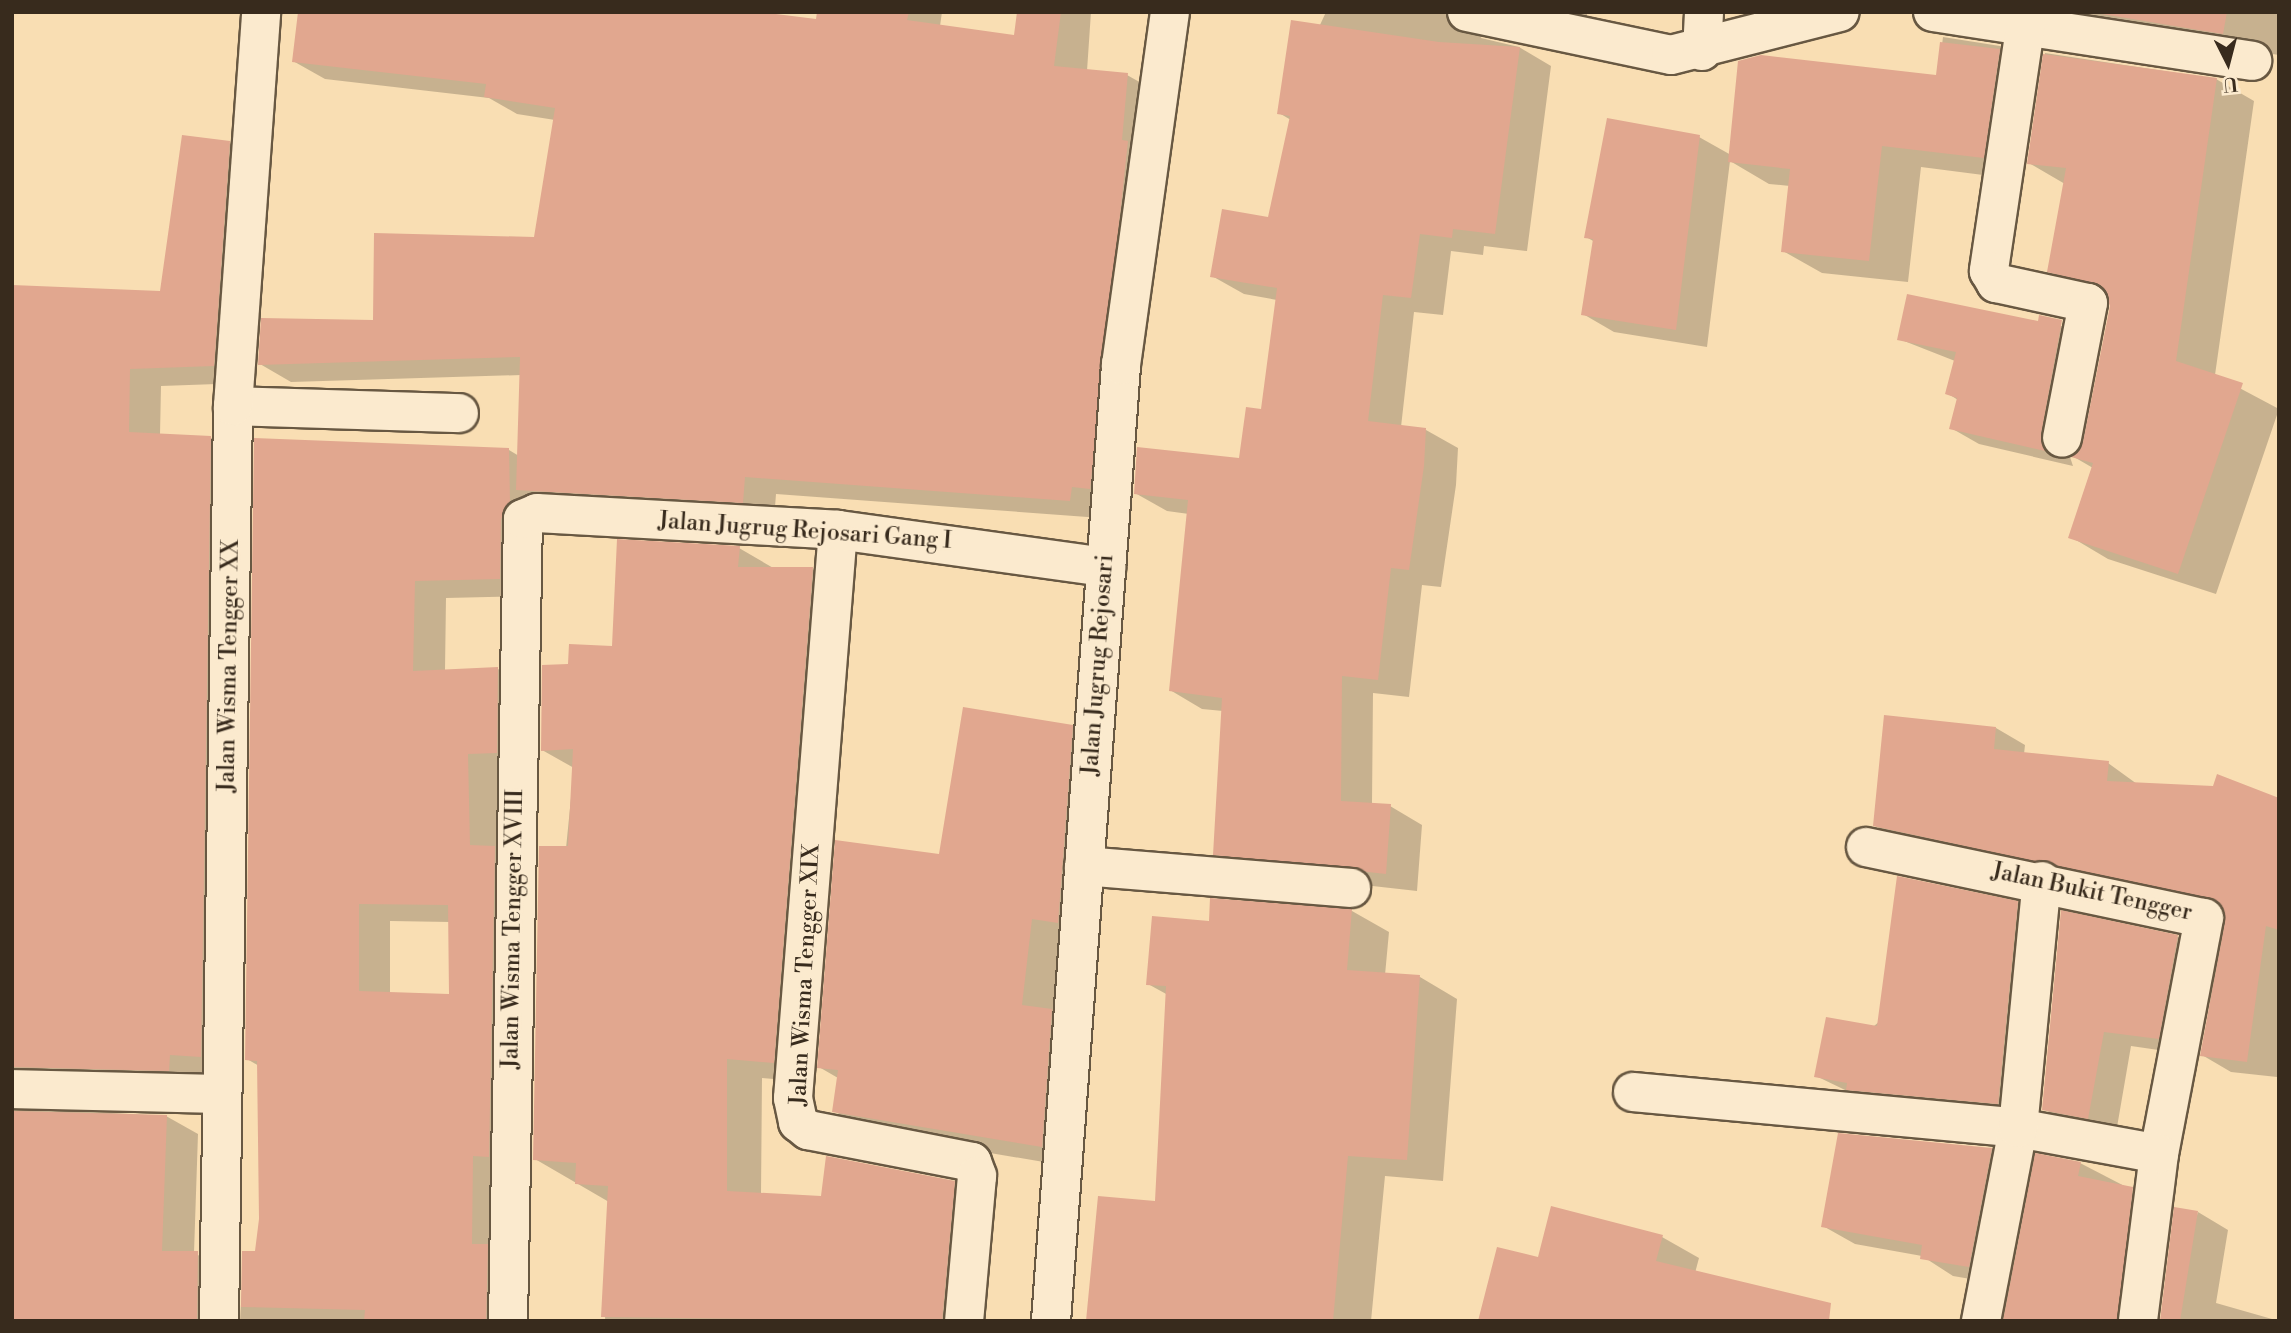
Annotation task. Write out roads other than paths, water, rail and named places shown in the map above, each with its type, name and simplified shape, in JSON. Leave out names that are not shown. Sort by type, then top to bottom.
[{"type":"street","name":"Jalan Wisma Tengger XX","points":[[219,1321],[233,406],[261,12]]},
{"type":"street","name":"Jalan Jugrug Rejosari","points":[[1051,1321],[1121,365],[1170,12]]},
{"type":"street","points":[[1467,12],[1658,55],[1702,51],[1840,12]]},
{"type":"street","points":[[1702,51],[1704,12]]},
{"type":"street","points":[[1933,12],[2026,22],[2252,61]]},
{"type":"street","points":[[2026,22],[1989,271],[1996,283],[2088,303],[2062,438]]},
{"type":"street","points":[[233,406],[459,413]]},
{"type":"street","name":"Jalan Jugrug Rejosari Gang I","points":[[518,537],[523,519],[537,513],[838,530],[1106,567]]},
{"type":"street","name":"Jalan Wisma Tengger XIX","points":[[838,530],[793,1098],[799,1122],[808,1130],[972,1162],[977,1176],[964,1321]]},
{"type":"street","name":"Jalan Wisma Tengger XVIII","points":[[508,1321],[518,537]]},
{"type":"street","name":"Jalan Bukit Tengger","points":[[1866,847],[2042,881],[2204,918],[2160,1154],[2138,1321]]},
{"type":"street","points":[[1084,866],[1351,888]]},
{"type":"street","points":[[1981,1321],[2018,1128],[2042,881]]},
{"type":"street","points":[[12,1089],[222,1094]]},
{"type":"street","points":[[1633,1092],[2018,1128],[2160,1154]]}]
